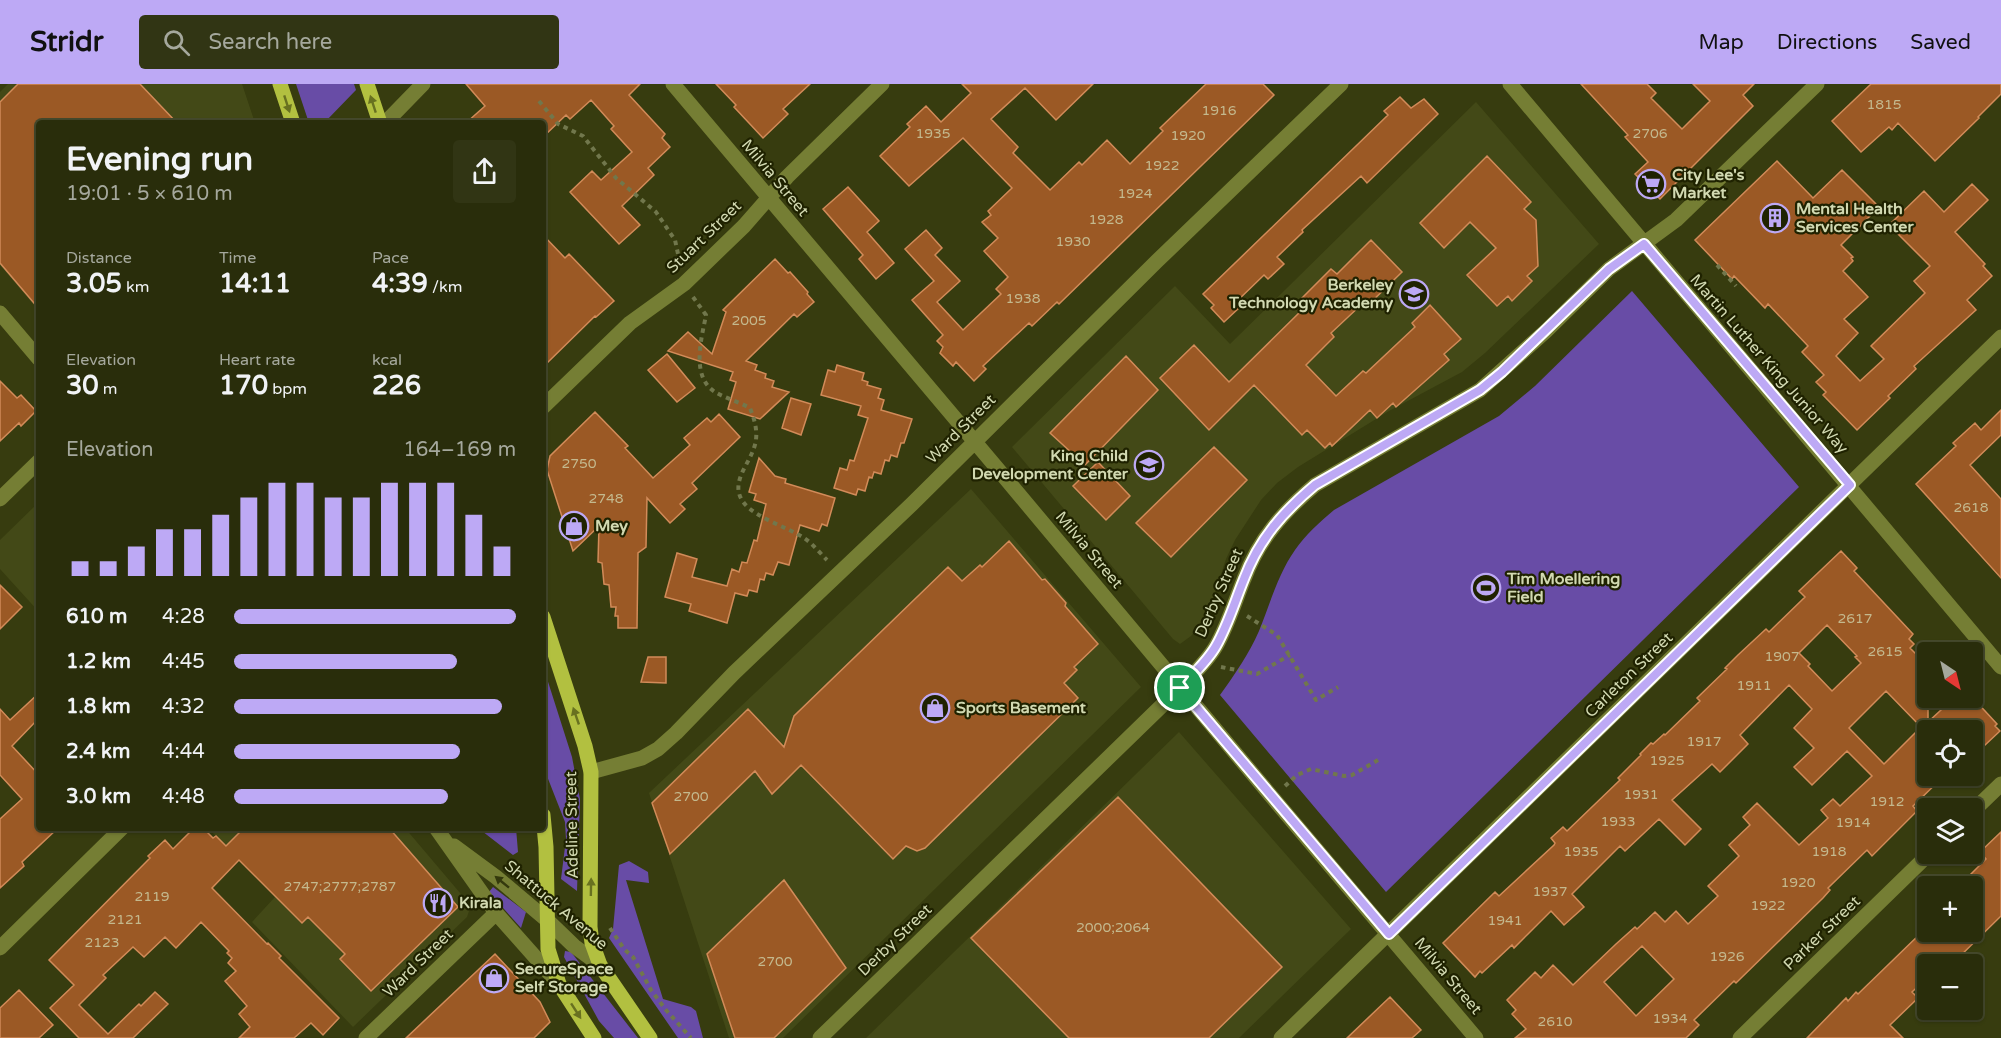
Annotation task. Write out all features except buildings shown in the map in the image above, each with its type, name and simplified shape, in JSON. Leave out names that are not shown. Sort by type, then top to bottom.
[{"type":"main road","points":[[280,84],[292,120]]},
{"type":"main road","points":[[367,84],[379,120]]},
{"type":"main road","name":"Adeline Street","points":[[546,626],[585,746],[591,772],[590,927],[592,943],[600,965]]},
{"type":"main road","name":"Adeline Street","points":[[544,831],[548,949],[559,984]]},
{"type":"main road","name":"Shattuck Avenue","points":[[600,965],[650,1038]]},
{"type":"main road","name":"Shattuck Avenue","points":[[559,984],[594,1038]]},
{"type":"street","points":[[388,120],[423,84]]},
{"type":"street","name":"Milvia Street","points":[[673,84],[1476,1038]]},
{"type":"street","name":"Stuart Street","points":[[546,404],[630,323],[684,284],[744,226],[787,177],[882,84]]},
{"type":"street","name":"Ward Street","points":[[591,772],[642,758],[676,733],[734,673],[1341,84]]},
{"type":"street","name":"Martin Luther King Junior Way","points":[[1510,84],[2001,667]]},
{"type":"street","name":"Derby Street","points":[[820,1038],[1203,663],[1215,648],[1259,547],[1277,520],[1298,499],[1315,485],[1480,390],[1502,372],[1609,269],[1676,220],[1817,84]]},
{"type":"street","points":[[0,313],[36,355]]},
{"type":"street","name":"Carleton Street","points":[[1281,1038],[2001,337]]},
{"type":"street","points":[[0,499],[36,464]]},
{"type":"street","points":[[1983,801],[2001,784]]},
{"type":"street","points":[[0,948],[119,831]]},
{"type":"street","name":"Shattuck Avenue","points":[[439,831],[480,894],[559,984]]},
{"type":"street","name":"Shattuck Avenue","points":[[447,841],[496,877],[548,920],[574,946],[600,965]]},
{"type":"street","name":"Parker Street","points":[[1740,1038],[1919,864]]},
{"type":"street","name":"Ward Street","points":[[366,1038],[496,913]]},
{"type":"path","points":[[539,101],[558,124],[583,136],[615,178],[656,212],[675,240],[684,284],[706,315],[699,352],[703,376],[713,391],[750,408],[757,426],[755,447],[740,475],[738,489],[743,502],[753,510],[805,538],[840,572]]},
{"type":"path","points":[[1716,266],[1736,286]]},
{"type":"path","points":[[1233,608],[1277,634],[1316,700],[1338,687]]},
{"type":"path","points":[[1203,663],[1257,674],[1290,655]]},
{"type":"path","points":[[1272,797],[1297,775],[1311,769],[1344,776],[1352,775],[1378,760]]},
{"type":"path","points":[[610,928],[624,949],[633,957],[651,990],[691,1038]]},
{"type":"shaded area","points":[[8,84],[242,84],[254,120],[36,120],[36,307],[0,265],[0,92]]},
{"type":"shaded area","points":[[296,84],[354,84],[356,90],[327,120],[308,120]]},
{"type":"shaded area","points":[[1476,102],[1599,244],[1485,353],[1462,372],[1389,411],[1298,467],[1277,483],[1261,500],[1235,540],[1202,622],[1191,636],[1180,644],[1173,639],[1012,447],[1175,286],[1230,344]]},
{"type":"shaded area","name":"Tim Moellering Field","points":[[1632,291],[1799,487],[1386,892],[1220,695],[1255,639],[1289,559],[1313,529],[1334,510],[1499,416],[1535,386]]},
{"type":"shaded area","points":[[971,489],[1141,687],[783,1038],[729,1038],[649,793]]},
{"type":"shaded area","points":[[36,505],[36,609],[0,569],[0,540]]},
{"type":"shaded area","points":[[546,675],[572,757],[580,799],[577,891],[561,879],[566,839],[565,822],[546,774]]},
{"type":"shaded area","points":[[1179,732],[1351,929],[1239,1038],[866,1038]]},
{"type":"shaded area","points":[[211,831],[408,831],[466,900],[470,908],[467,917],[353,1027],[252,922],[275,897]]},
{"type":"shaded area","points":[[482,831],[516,831],[518,852],[513,855]]},
{"type":"shaded area","points":[[629,861],[648,872],[649,883],[626,880],[663,999],[691,1007],[696,1011],[703,1038],[678,1038],[609,938],[613,929],[619,865]]},
{"type":"shaded area","points":[[493,887],[526,912],[521,928],[489,892]]},
{"type":"shaded area","points":[[565,951],[571,952],[638,1038],[614,1038],[599,1021],[564,957]]},
{"type":"place","name":"City Lee's Market","points":[[1651,184]]},
{"type":"place","name":"Mental Health Services Center","points":[[1775,218]]},
{"type":"place","name":"Berkeley Technology Academy","points":[[1414,294]]},
{"type":"place","name":"King Child Development Center","points":[[1149,465]]},
{"type":"place","name":"Mey","points":[[574,526]]},
{"type":"place","name":"Tim Moellering Field","points":[[1486,588]]},
{"type":"place","name":"Sports Basement","points":[[935,708]]},
{"type":"place","name":"Kirala","points":[[438,903]]},
{"type":"place","name":"SecureSpace Self Storage","points":[[494,978]]},
{"type":"route","points":[[1644,244],[1850,485],[1389,934],[1180,688],[1215,648],[1259,547],[1277,520],[1298,499],[1315,485],[1480,390],[1546,331],[1609,269],[1644,244]]}]
